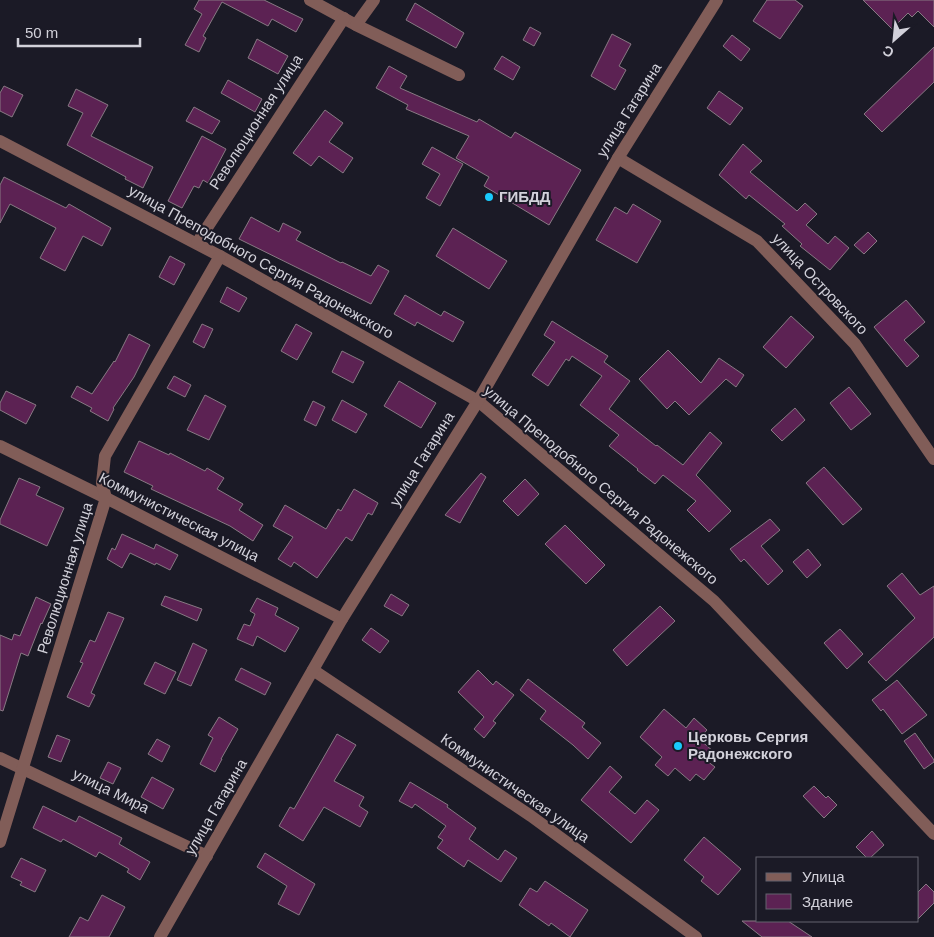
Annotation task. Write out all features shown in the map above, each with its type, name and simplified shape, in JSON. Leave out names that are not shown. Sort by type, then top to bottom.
[{"type":"street","points":[[310,0],[356,25],[459,74]]},
{"type":"street","points":[[356,25],[374,0]]},
{"type":"street","name":"улица Гагарина","points":[[160,937],[342,619],[478,400],[618,158],[717,0]]},
{"type":"street","name":"Революционная улица","points":[[197,243],[344,18]]},
{"type":"street","name":"улица Преподобного Сергия Радонежского","points":[[0,142],[197,243],[478,400],[714,601],[934,834]]},
{"type":"street","name":"улица Островского","points":[[618,158],[757,241],[855,344],[934,459]]},
{"type":"street","name":"Революционная улица","points":[[0,842],[106,498],[102,483],[105,456],[220,256]]},
{"type":"street","name":"Коммунистическая улица","points":[[0,446],[342,619]]},
{"type":"street","name":"Коммунистическая улица","points":[[313,670],[531,816],[696,937]]},
{"type":"street","name":"улица Мира","points":[[0,758],[207,856]]},
{"type":"building","points":[[199,0],[264,0],[303,19],[296,32],[272,19],[268,26],[222,2],[203,36],[206,38],[199,52],[185,45],[202,14],[194,9]]},
{"type":"building","points":[[767,0],[795,0],[803,6],[780,39],[753,21]]},
{"type":"building","points":[[863,0],[934,0],[934,27],[918,11],[912,17],[908,13],[892,29]]},
{"type":"building","points":[[415,3],[464,33],[456,48],[406,20]]},
{"type":"building","points":[[530,27],[541,33],[534,46],[523,40]]},
{"type":"building","points":[[612,34],[631,44],[619,66],[626,70],[615,90],[591,76]]},
{"type":"building","points":[[732,35],[750,49],[741,61],[723,46]]},
{"type":"building","points":[[257,39],[288,56],[278,74],[248,58]]},
{"type":"building","points":[[934,47],[934,82],[882,132],[864,114]]},
{"type":"building","points":[[502,56],[520,67],[513,80],[494,69]]},
{"type":"building","points":[[389,66],[407,76],[400,88],[477,122],[479,119],[511,138],[515,132],[581,170],[549,225],[484,186],[489,177],[456,158],[469,136],[406,109],[408,105],[376,88]]},
{"type":"building","points":[[228,80],[262,99],[255,112],[221,93]]},
{"type":"building","points":[[4,86],[23,95],[12,117],[0,111],[0,93]]},
{"type":"building","points":[[76,89],[108,105],[91,136],[153,167],[143,188],[67,145],[83,113],[68,106]]},
{"type":"building","points":[[719,91],[743,108],[730,125],[707,108]]},
{"type":"building","points":[[194,107],[220,121],[212,134],[186,121]]},
{"type":"building","points":[[325,110],[343,123],[329,142],[353,158],[343,173],[319,156],[311,166],[293,153]]},
{"type":"building","points":[[202,136],[226,149],[208,183],[203,180],[199,188],[194,186],[182,208],[168,201]]},
{"type":"building","points":[[743,144],[762,161],[750,172],[797,211],[805,203],[817,214],[806,225],[828,244],[835,236],[849,248],[830,270],[800,246],[802,244],[782,226],[785,224],[749,195],[746,199],[719,175]]},
{"type":"building","points":[[432,147],[463,164],[440,206],[426,198],[440,174],[422,164]]},
{"type":"building","points":[[4,177],[66,208],[69,204],[111,228],[102,246],[83,236],[65,271],[40,258],[56,228],[10,204],[0,223],[0,185]]},
{"type":"building","points":[[633,204],[661,221],[637,263],[596,240],[615,207],[627,214]]},
{"type":"building","points":[[251,217],[279,232],[283,223],[301,232],[296,240],[371,276],[378,265],[389,271],[371,304],[239,239]]},
{"type":"building","points":[[453,228],[507,261],[489,289],[436,256]]},
{"type":"building","points":[[868,232],[877,241],[864,254],[854,245]]},
{"type":"building","points":[[170,256],[185,264],[174,285],[159,277]]},
{"type":"building","points":[[227,287],[247,298],[239,312],[220,302]]},
{"type":"building","points":[[405,295],[441,316],[444,311],[464,322],[453,342],[417,322],[415,326],[394,314]]},
{"type":"building","points":[[906,300],[925,322],[904,340],[919,356],[907,367],[874,327]]},
{"type":"building","points":[[791,316],[814,337],[786,368],[763,347]]},
{"type":"building","points":[[552,321],[608,356],[604,362],[630,381],[609,409],[656,446],[683,465],[710,432],[722,443],[696,475],[731,511],[709,532],[687,510],[696,501],[663,475],[655,484],[637,470],[609,446],[619,435],[580,405],[602,376],[572,356],[569,361],[566,359],[548,386],[532,375],[555,342],[544,335]]},
{"type":"building","points":[[202,324],[213,329],[204,348],[193,342]]},
{"type":"building","points":[[296,324],[312,333],[297,360],[281,351]]},
{"type":"building","points":[[129,334],[150,345],[134,377],[113,408],[108,421],[90,411],[92,408],[71,397],[77,386],[92,394],[115,362]]},
{"type":"building","points":[[668,350],[701,383],[719,358],[744,375],[736,387],[726,379],[689,415],[675,401],[667,409],[639,379]]},
{"type":"building","points":[[342,351],[364,362],[353,383],[332,372]]},
{"type":"building","points":[[174,376],[191,385],[185,397],[167,388]]},
{"type":"building","points":[[399,381],[436,403],[421,428],[384,406]]},
{"type":"building","points":[[849,387],[871,414],[851,430],[830,403]]},
{"type":"building","points":[[6,391],[36,405],[26,424],[0,410],[0,403]]},
{"type":"building","points":[[205,395],[226,406],[209,440],[187,430]]},
{"type":"building","points":[[342,400],[367,414],[356,433],[332,420]]},
{"type":"building","points":[[313,401],[325,407],[316,426],[304,420]]},
{"type":"building","points":[[795,408],[805,420],[782,441],[771,430]]},
{"type":"building","points":[[139,441],[169,455],[170,453],[205,471],[207,468],[224,478],[217,489],[243,504],[239,510],[263,525],[253,541],[230,526],[151,489],[153,486],[124,472]]},
{"type":"building","points":[[824,467],[862,509],[843,525],[806,483]]},
{"type":"building","points":[[481,473],[486,477],[460,523],[445,515]]},
{"type":"building","points":[[19,478],[40,487],[36,495],[64,508],[47,546],[0,524],[0,520]]},
{"type":"building","points":[[525,479],[539,494],[518,516],[503,501]]},
{"type":"building","points":[[354,489],[378,503],[372,515],[368,513],[352,541],[346,537],[317,578],[294,562],[291,567],[278,559],[293,537],[273,526],[285,505],[326,529],[338,509],[341,511]]},
{"type":"building","points":[[770,519],[780,530],[761,546],[783,571],[768,585],[744,559],[741,562],[730,549]]},
{"type":"building","points":[[565,525],[605,565],[586,584],[545,544]]},
{"type":"building","points":[[122,534],[154,549],[156,544],[178,555],[170,570],[130,553],[122,568],[107,559],[112,548],[115,550]]},
{"type":"building","points":[[808,549],[821,565],[807,578],[793,562]]},
{"type":"building","points":[[902,573],[920,595],[934,586],[934,637],[886,681],[868,662],[915,618],[887,586]]},
{"type":"building","points":[[391,594],[409,605],[402,616],[384,606]]},
{"type":"building","points":[[165,596],[202,609],[197,621],[161,605]]},
{"type":"building","points":[[36,597],[51,604],[28,656],[21,653],[3,711],[0,710],[0,635],[12,640],[14,634],[20,636]]},
{"type":"building","points":[[257,598],[278,608],[275,615],[299,628],[285,652],[257,636],[253,646],[237,639],[244,624],[250,626],[255,614],[250,611]]},
{"type":"building","points":[[660,606],[675,621],[627,666],[613,650]]},
{"type":"building","points":[[108,612],[124,618],[91,693],[95,695],[89,707],[67,697],[83,663],[80,662],[90,640],[95,642]]},
{"type":"building","points":[[371,628],[389,641],[380,653],[362,640]]},
{"type":"building","points":[[840,629],[863,654],[847,669],[824,643]]},
{"type":"building","points":[[193,643],[207,650],[191,686],[177,680]]},
{"type":"building","points":[[155,662],[176,672],[165,694],[144,684]]},
{"type":"building","points":[[241,668],[271,683],[265,695],[235,680]]},
{"type":"building","points":[[478,670],[493,685],[496,681],[514,695],[493,721],[496,723],[484,738],[474,729],[484,717],[458,692]]},
{"type":"building","points":[[528,679],[585,723],[582,727],[601,743],[588,759],[540,719],[546,711],[520,690]]},
{"type":"building","points":[[897,680],[927,715],[902,734],[883,709],[881,711],[872,700]]},
{"type":"building","name":"Церковь Сергия Радонежского","points":[[664,709],[686,728],[694,718],[707,730],[699,739],[714,752],[707,761],[715,767],[704,780],[696,774],[690,781],[675,768],[668,776],[655,765],[662,757],[640,737]]},
{"type":"building","points":[[219,717],[238,729],[215,772],[200,764],[213,738],[208,735]]},
{"type":"building","points":[[915,733],[934,760],[924,769],[904,741]]},
{"type":"building","points":[[337,734],[356,745],[334,781],[364,797],[359,806],[368,812],[360,827],[324,807],[303,841],[279,826],[290,807],[294,809]]},
{"type":"building","points":[[57,735],[70,740],[61,762],[48,757]]},
{"type":"building","points":[[157,739],[170,746],[162,762],[148,754]]},
{"type":"building","points":[[108,762],[121,768],[113,784],[100,778]]},
{"type":"building","points":[[610,766],[622,777],[609,792],[635,814],[647,800],[659,810],[631,843],[581,800]]},
{"type":"building","points":[[152,777],[174,789],[163,809],[141,797]]},
{"type":"building","points":[[410,782],[448,805],[447,807],[476,828],[469,839],[498,860],[505,850],[517,858],[501,882],[468,860],[464,867],[437,848],[443,840],[438,837],[446,826],[415,804],[412,808],[399,801]]},
{"type":"building","points":[[814,786],[826,798],[828,796],[837,805],[824,818],[803,796]]},
{"type":"building","points":[[43,806],[76,822],[79,816],[122,838],[119,844],[150,862],[140,880],[127,872],[129,869],[99,852],[96,857],[63,839],[61,842],[33,828]]},
{"type":"building","points":[[872,831],[884,845],[871,857],[866,857],[856,847]]},
{"type":"building","points":[[704,837],[741,869],[718,895],[701,881],[704,877],[684,860]]},
{"type":"building","points":[[265,853],[315,884],[299,915],[278,904],[287,886],[257,867]]},
{"type":"building","points":[[21,858],[46,870],[35,892],[20,885],[22,882],[11,877]]},
{"type":"building","points":[[545,881],[588,910],[570,937],[551,923],[549,926],[519,905],[530,888],[537,892]]},
{"type":"building","points":[[926,884],[934,892],[934,903],[919,918],[919,891]]},
{"type":"building","points":[[102,895],[125,907],[109,937],[69,937],[80,917],[88,921]]},
{"type":"building","points":[[742,921],[790,922],[812,937],[762,937]]},
{"type":"place","name":"ГИБДД","points":[[489,197]]},
{"type":"place","name":"Церковь Сергия Радонежского","points":[[678,746]]}]
